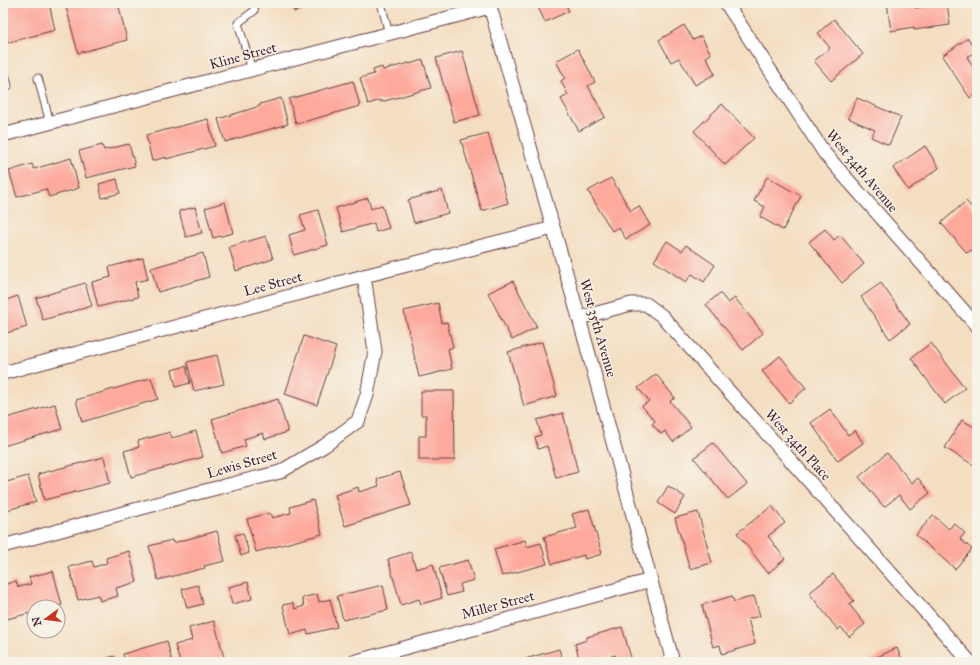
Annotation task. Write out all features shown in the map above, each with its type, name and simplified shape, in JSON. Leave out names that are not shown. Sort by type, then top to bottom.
[{"type":"street","name":"West 34th Avenue","points":[[726,3],[824,154],[977,326]]},
{"type":"street","name":"Kline Street","points":[[3,135],[389,34],[490,5]]},
{"type":"street","name":"West 35th Avenue","points":[[490,5],[579,318],[673,662]]},
{"type":"street","name":"Lee Street","points":[[3,373],[364,276],[553,228]]},
{"type":"street","name":"Lewis Street","points":[[3,546],[189,495],[280,472],[324,446],[358,421],[367,395],[375,351],[364,276]]},
{"type":"street","name":"West 34th Place","points":[[579,318],[631,304],[646,304],[662,316],[970,662]]},
{"type":"street","name":"Miller Street","points":[[353,662],[651,580]]},
{"type":"lane","points":[[252,70],[238,23],[254,11],[255,3]]},
{"type":"lane","points":[[381,3],[389,34]]},
{"type":"lane","points":[[3,67],[8,86]]},
{"type":"lane","points":[[38,78],[50,123]]},
{"type":"building","points":[[3,3],[49,3],[55,30],[3,44]]},
{"type":"building","points":[[65,3],[118,3],[127,40],[78,53]]},
{"type":"building","points":[[291,3],[325,3],[294,12]]},
{"type":"building","points":[[536,3],[565,3],[569,11],[545,22]]},
{"type":"building","points":[[887,3],[914,3],[915,8],[947,3],[950,25],[914,30],[914,27],[891,31]]},
{"type":"building","points":[[834,19],[863,54],[831,81],[814,61],[830,48],[818,33]]},
{"type":"building","points":[[684,25],[693,40],[701,36],[711,54],[706,57],[715,74],[695,85],[679,58],[671,62],[659,40]]},
{"type":"building","points":[[968,38],[976,51],[967,57],[976,71],[977,70],[977,93],[970,98],[942,56]]},
{"type":"building","points":[[578,49],[595,82],[588,86],[605,117],[579,131],[561,99],[568,95],[561,81],[565,78],[556,61]]},
{"type":"building","points":[[462,51],[480,115],[454,122],[436,58]]},
{"type":"building","points":[[423,60],[431,88],[381,102],[381,100],[368,104],[360,78],[374,74],[373,70],[382,67],[383,70]]},
{"type":"building","points":[[353,81],[360,106],[296,124],[289,99]]},
{"type":"building","points":[[281,98],[288,124],[225,142],[218,119]]},
{"type":"building","points":[[857,98],[901,117],[889,145],[871,137],[875,130],[848,118]]},
{"type":"building","points":[[722,104],[754,138],[725,165],[694,131]]},
{"type":"building","points":[[208,119],[215,146],[166,159],[166,157],[152,161],[146,135]]},
{"type":"building","points":[[488,133],[508,203],[482,211],[461,140]]},
{"type":"building","points":[[129,144],[135,166],[86,178],[79,151],[102,145],[104,150]]},
{"type":"building","points":[[925,146],[939,168],[908,190],[893,168]]},
{"type":"building","points":[[71,158],[79,188],[49,197],[46,189],[17,197],[9,171],[32,164],[34,169]]},
{"type":"building","points":[[767,177],[801,196],[783,230],[760,217],[765,207],[754,201]]},
{"type":"building","points":[[611,178],[631,211],[639,206],[650,225],[626,239],[618,227],[612,231],[588,191]]},
{"type":"building","points":[[117,179],[120,193],[102,198],[99,184]]},
{"type":"building","points":[[442,190],[448,213],[414,223],[408,200]]},
{"type":"building","points":[[368,198],[371,209],[382,205],[389,228],[376,232],[374,223],[343,232],[336,208]]},
{"type":"building","points":[[966,201],[977,213],[977,257],[971,250],[967,253],[941,223]]},
{"type":"building","points":[[225,202],[233,233],[213,238],[205,208]]},
{"type":"building","points":[[195,207],[202,233],[186,237],[179,211]]},
{"type":"building","points":[[318,210],[328,245],[294,255],[289,235],[305,230],[300,215]]},
{"type":"building","points":[[825,229],[834,240],[840,235],[864,264],[842,283],[809,242]]},
{"type":"building","points":[[266,236],[273,259],[236,271],[229,247]]},
{"type":"building","points":[[667,241],[682,251],[686,245],[715,265],[704,282],[692,274],[686,282],[654,261]]},
{"type":"building","points":[[203,253],[209,277],[158,292],[151,268]]},
{"type":"building","points":[[143,258],[148,279],[135,282],[138,297],[98,307],[92,282],[111,277],[109,267]]},
{"type":"building","points":[[513,281],[537,327],[512,340],[488,293]]},
{"type":"building","points":[[85,283],[92,306],[43,320],[36,298]]},
{"type":"building","points":[[881,283],[910,324],[890,339],[861,297]]},
{"type":"building","points":[[720,293],[728,303],[735,298],[763,333],[743,350],[706,305]]},
{"type":"building","points":[[18,296],[27,327],[3,334],[3,301]]},
{"type":"building","points":[[438,303],[442,323],[447,322],[453,347],[448,349],[452,369],[419,377],[404,311]]},
{"type":"building","points":[[304,336],[336,347],[317,405],[285,394]]},
{"type":"building","points":[[542,342],[557,396],[524,406],[508,352]]},
{"type":"building","points":[[931,343],[965,388],[945,404],[911,358]]},
{"type":"building","points":[[217,355],[224,384],[194,391],[187,362]]},
{"type":"building","points":[[780,356],[806,388],[789,403],[762,371]]},
{"type":"building","points":[[186,366],[190,383],[176,387],[172,370]]},
{"type":"building","points":[[656,374],[675,398],[670,401],[691,427],[673,442],[665,431],[661,434],[652,424],[655,421],[642,406],[649,401],[638,388]]},
{"type":"building","points":[[151,378],[158,399],[82,422],[76,400]]},
{"type":"building","points":[[421,391],[454,391],[455,460],[419,460],[419,436],[426,436],[426,415],[421,415]]},
{"type":"building","points":[[278,399],[288,432],[265,439],[263,433],[244,439],[246,446],[222,453],[212,419]]},
{"type":"building","points":[[55,404],[62,429],[3,446],[3,419]]},
{"type":"building","points":[[830,409],[848,435],[855,430],[863,443],[838,461],[811,423]]},
{"type":"building","points":[[563,413],[578,472],[556,478],[547,446],[538,449],[535,437],[541,435],[537,420]]},
{"type":"building","points":[[962,420],[976,428],[977,426],[977,467],[945,448]]},
{"type":"building","points":[[196,431],[203,457],[131,477],[124,451],[139,447],[138,441],[170,432],[172,438]]},
{"type":"building","points":[[713,443],[747,484],[728,499],[694,458]]},
{"type":"building","points":[[887,453],[912,483],[918,478],[930,493],[910,509],[899,495],[884,507],[859,477]]},
{"type":"building","points":[[104,457],[110,483],[44,500],[38,474]]},
{"type":"building","points":[[400,472],[411,505],[345,526],[335,495],[358,487],[359,492],[379,486],[377,479]]},
{"type":"building","points":[[28,476],[36,502],[3,511],[3,483]]},
{"type":"building","points":[[668,486],[685,497],[675,514],[658,503]]},
{"type":"building","points":[[313,500],[322,534],[256,552],[247,519],[270,513],[272,518],[291,513],[290,507]]},
{"type":"building","points":[[772,506],[785,523],[768,536],[785,559],[768,573],[737,533]]},
{"type":"building","points":[[589,509],[602,554],[585,559],[584,555],[552,564],[544,537],[577,528],[572,514]]},
{"type":"building","points":[[698,512],[712,563],[690,569],[675,518]]},
{"type":"building","points":[[933,515],[949,529],[954,523],[965,533],[960,539],[972,549],[955,569],[916,535]]},
{"type":"building","points":[[217,531],[225,561],[204,566],[205,568],[158,580],[149,546],[172,540],[173,543]]},
{"type":"building","points":[[243,533],[249,553],[241,556],[235,535]]},
{"type":"building","points":[[525,540],[527,547],[541,543],[547,564],[502,576],[494,549]]},
{"type":"building","points":[[129,551],[137,582],[116,588],[118,596],[100,601],[98,595],[78,600],[69,567],[92,561],[94,567],[107,563],[106,558]]},
{"type":"building","points":[[411,552],[416,569],[433,564],[442,598],[421,604],[419,599],[401,605],[388,559]]},
{"type":"building","points":[[468,560],[474,580],[460,584],[462,592],[447,596],[439,568]]},
{"type":"building","points":[[53,571],[60,599],[26,599],[26,614],[3,620],[3,585],[16,581],[18,587],[31,584],[29,577]]},
{"type":"building","points":[[833,574],[854,601],[849,604],[865,624],[849,637],[841,627],[838,630],[809,593]]},
{"type":"building","points":[[248,582],[252,599],[232,604],[228,587]]},
{"type":"building","points":[[198,585],[203,604],[187,608],[182,589]]},
{"type":"building","points":[[383,585],[388,610],[343,620],[337,596]]},
{"type":"building","points":[[317,594],[319,602],[330,599],[337,627],[308,634],[307,630],[290,635],[283,605],[293,603],[295,609],[304,606],[302,598]]},
{"type":"building","points":[[732,596],[734,602],[754,596],[760,616],[748,619],[755,644],[722,654],[720,645],[713,647],[702,605]]},
{"type":"building","points":[[214,621],[224,657],[208,662],[180,662],[175,645],[192,640],[189,628]]},
{"type":"building","points":[[622,627],[632,661],[616,662],[615,655],[595,661],[596,662],[580,662],[575,644],[587,640],[587,637]]},
{"type":"building","points":[[167,641],[172,662],[125,662],[123,654]]},
{"type":"building","points":[[897,648],[903,662],[866,662]]},
{"type":"building","points":[[559,649],[563,662],[523,662],[522,660]]},
{"type":"building","points":[[114,656],[116,662],[94,662]]}]
